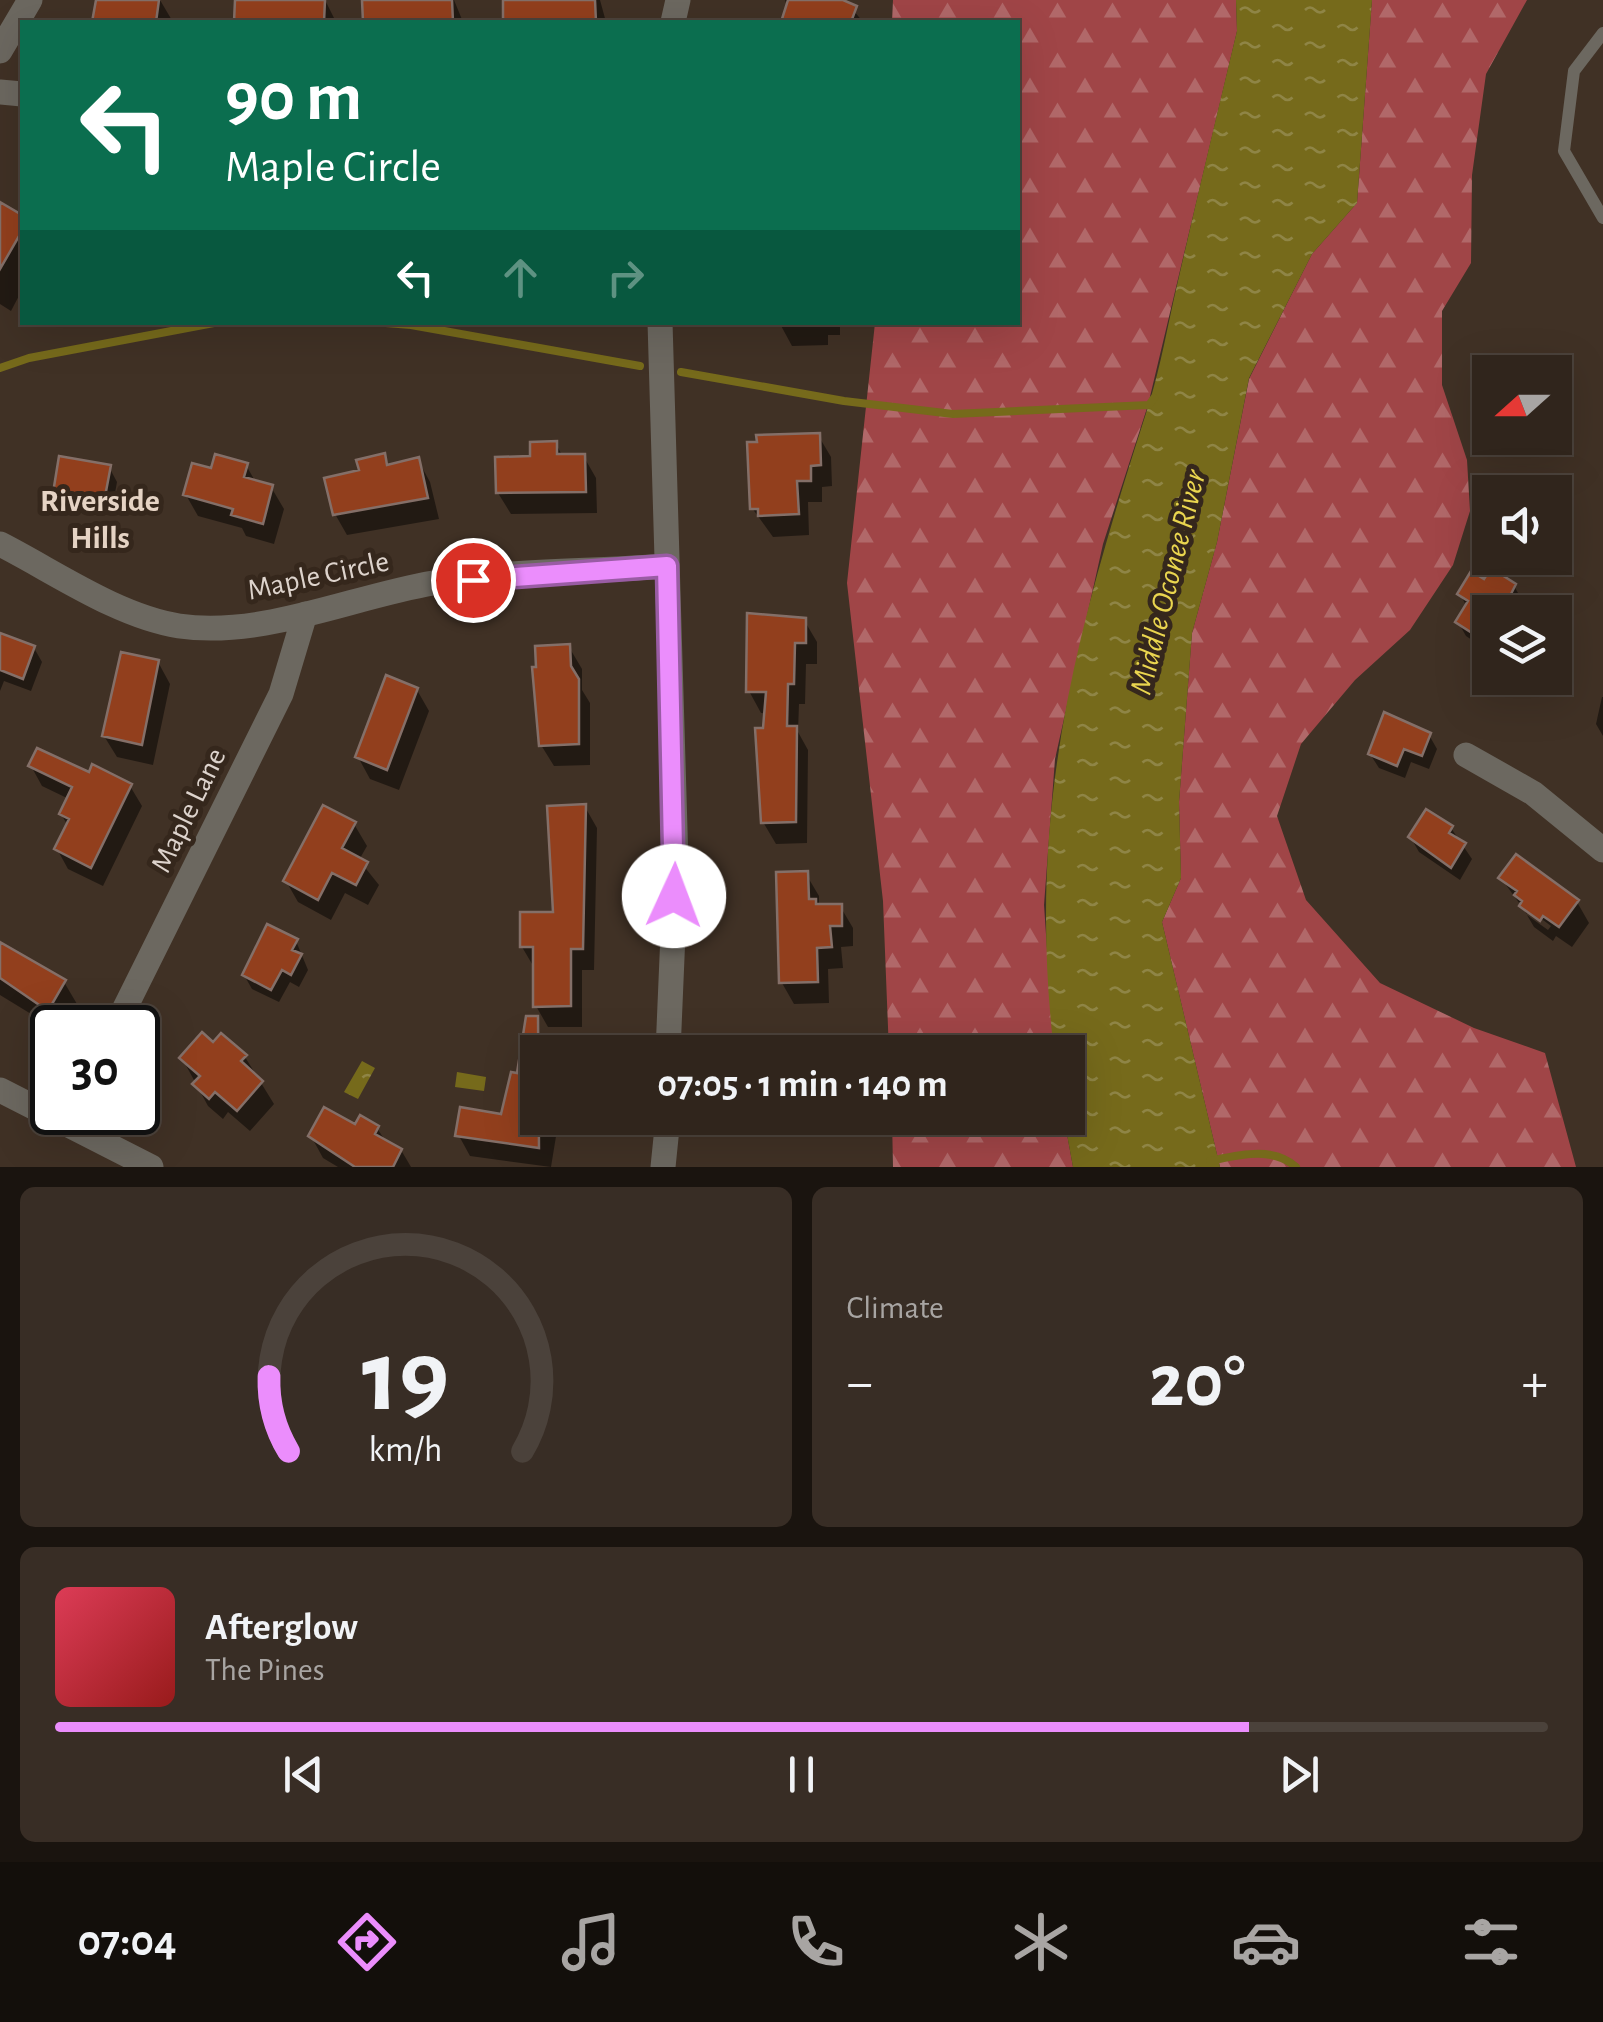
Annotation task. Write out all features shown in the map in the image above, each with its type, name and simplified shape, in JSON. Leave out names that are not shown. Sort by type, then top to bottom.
[{"type":"street","points":[[0,51],[30,0]]},
{"type":"street","points":[[660,325],[676,863],[669,1035]]},
{"type":"street","name":"Maple Circle","points":[[0,544],[140,615],[180,626],[225,627],[305,614],[434,583],[667,566]]},
{"type":"street","name":"Maple Lane","points":[[126,1005],[281,694],[305,614]]},
{"type":"street","points":[[1466,755],[1533,793],[1603,850]]},
{"type":"street","points":[[0,1090],[30,1102]]},
{"type":"street","points":[[99,1135],[151,1167]]},
{"type":"street","points":[[664,1167],[667,1135]]},
{"type":"lane","points":[[1603,33],[1574,72],[1564,150],[1603,218]]},
{"type":"green space","points":[[893,0],[1236,0],[1237,31],[1148,405],[1103,544],[1055,759],[1044,905],[1053,1035],[888,1035],[883,901],[847,583],[875,325],[1020,325],[1020,20],[892,20]]},
{"type":"green space","points":[[1372,0],[1527,0],[1486,74],[1472,175],[1471,263],[1442,311],[1442,385],[1467,460],[1470,511],[1453,565],[1410,630],[1355,680],[1301,744],[1277,816],[1306,900],[1380,983],[1474,1028],[1545,1053],[1576,1167],[1220,1167],[1162,922],[1181,878],[1179,802],[1192,633],[1217,542],[1249,379],[1312,254],[1357,203]]},
{"type":"green space","points":[[892,1135],[1067,1135],[1073,1167],[893,1167]]},
{"type":"water","name":"Middle Oconee River","points":[[1236,0],[1372,0],[1357,203],[1312,254],[1249,378],[1217,542],[1192,633],[1179,802],[1181,878],[1162,922],[1220,1167],[1073,1167],[1067,1135],[1085,1135],[1085,1035],[1053,1035],[1047,964],[1052,801],[1063,724],[1099,570],[1157,376],[1237,31]]},
{"type":"water","points":[[362,1061],[375,1068],[358,1099],[344,1092]]},
{"type":"water","points":[[457,1072],[486,1077],[484,1091],[455,1087]]},
{"type":"building","points":[[96,0],[159,0],[156,20],[92,20]]},
{"type":"building","points":[[235,0],[325,0],[324,20],[234,20]]},
{"type":"building","points":[[362,0],[452,0],[453,20],[363,20]]},
{"type":"building","points":[[503,0],[595,0],[596,20],[503,20]]},
{"type":"building","points":[[788,0],[843,0],[857,6],[852,20],[782,20]]},
{"type":"building","points":[[0,202],[20,214],[20,234],[0,269]]},
{"type":"building","points":[[820,433],[821,465],[811,466],[811,481],[797,481],[799,514],[758,516],[758,509],[750,509],[747,442],[757,442],[756,435]]},
{"type":"building","points":[[557,441],[557,454],[585,454],[586,492],[496,493],[495,457],[530,456],[530,442]]},
{"type":"building","points":[[385,453],[387,465],[419,457],[428,498],[333,515],[324,478],[359,470],[356,460]]},
{"type":"building","points":[[215,454],[248,463],[244,477],[273,485],[263,524],[231,515],[233,509],[183,495],[192,463],[211,468]]},
{"type":"building","points":[[59,456],[111,465],[104,502],[53,493]]},
{"type":"building","points":[[1471,571],[1484,579],[1487,575],[1502,575],[1516,584],[1510,595],[1472,595],[1472,633],[1455,622],[1468,601],[1457,594]]},
{"type":"building","points":[[747,613],[806,618],[806,643],[795,643],[794,684],[788,684],[787,726],[797,726],[796,822],[761,823],[755,728],[763,728],[766,692],[746,692]]},
{"type":"building","points":[[0,633],[35,646],[23,679],[0,670]]},
{"type":"building","points":[[570,644],[571,666],[579,679],[579,744],[539,746],[532,667],[536,667],[535,646]]},
{"type":"building","points":[[121,652],[159,660],[142,745],[102,736]]},
{"type":"building","points":[[386,675],[418,688],[387,770],[355,757]]},
{"type":"building","points":[[1384,712],[1431,733],[1422,756],[1404,749],[1397,766],[1368,754]]},
{"type":"building","points":[[37,748],[89,772],[92,764],[132,784],[91,868],[54,849],[69,819],[59,814],[72,787],[28,766]]},
{"type":"building","points":[[586,804],[583,949],[571,949],[571,1006],[533,1007],[533,947],[520,947],[520,912],[553,912],[547,806]]},
{"type":"building","points":[[323,805],[356,822],[342,848],[368,862],[356,885],[332,873],[318,900],[283,881]]},
{"type":"building","points":[[1426,809],[1453,826],[1449,833],[1466,843],[1451,868],[1408,837]]},
{"type":"building","points":[[1516,854],[1579,900],[1559,927],[1543,916],[1540,921],[1519,906],[1522,901],[1514,895],[1517,891],[1498,878]]},
{"type":"building","points":[[808,871],[809,899],[816,899],[816,904],[842,904],[842,926],[830,926],[832,947],[817,948],[818,982],[779,983],[776,872]]},
{"type":"building","points":[[267,924],[298,939],[292,950],[302,954],[291,975],[282,970],[271,990],[242,975]]},
{"type":"building","points":[[0,942],[66,980],[51,1005],[39,1005],[0,978]]},
{"type":"building","points":[[526,1016],[538,1016],[538,1035],[523,1035]]},
{"type":"building","points":[[202,1032],[213,1042],[221,1033],[247,1055],[241,1061],[263,1081],[237,1111],[215,1092],[209,1099],[192,1084],[200,1076],[179,1058]]},
{"type":"building","points":[[520,1054],[520,1135],[539,1135],[539,1148],[455,1136],[460,1107],[501,1114],[511,1072],[517,1073]]},
{"type":"building","points":[[324,1107],[355,1124],[360,1115],[379,1126],[375,1134],[402,1149],[393,1167],[355,1167],[308,1136]]},
{"type":"waterway","points":[[0,368],[29,358],[203,325]]},
{"type":"waterway","points":[[411,325],[640,366]]},
{"type":"waterway","points":[[681,372],[844,401],[953,414],[1149,405],[1154,398]]},
{"type":"waterway","points":[[1210,1161],[1266,1154],[1296,1167]]},
{"type":"district","name":"Riverside Hills","points":[[100,518]]},
{"type":"route","points":[[473,580],[667,566],[674,896]]}]
